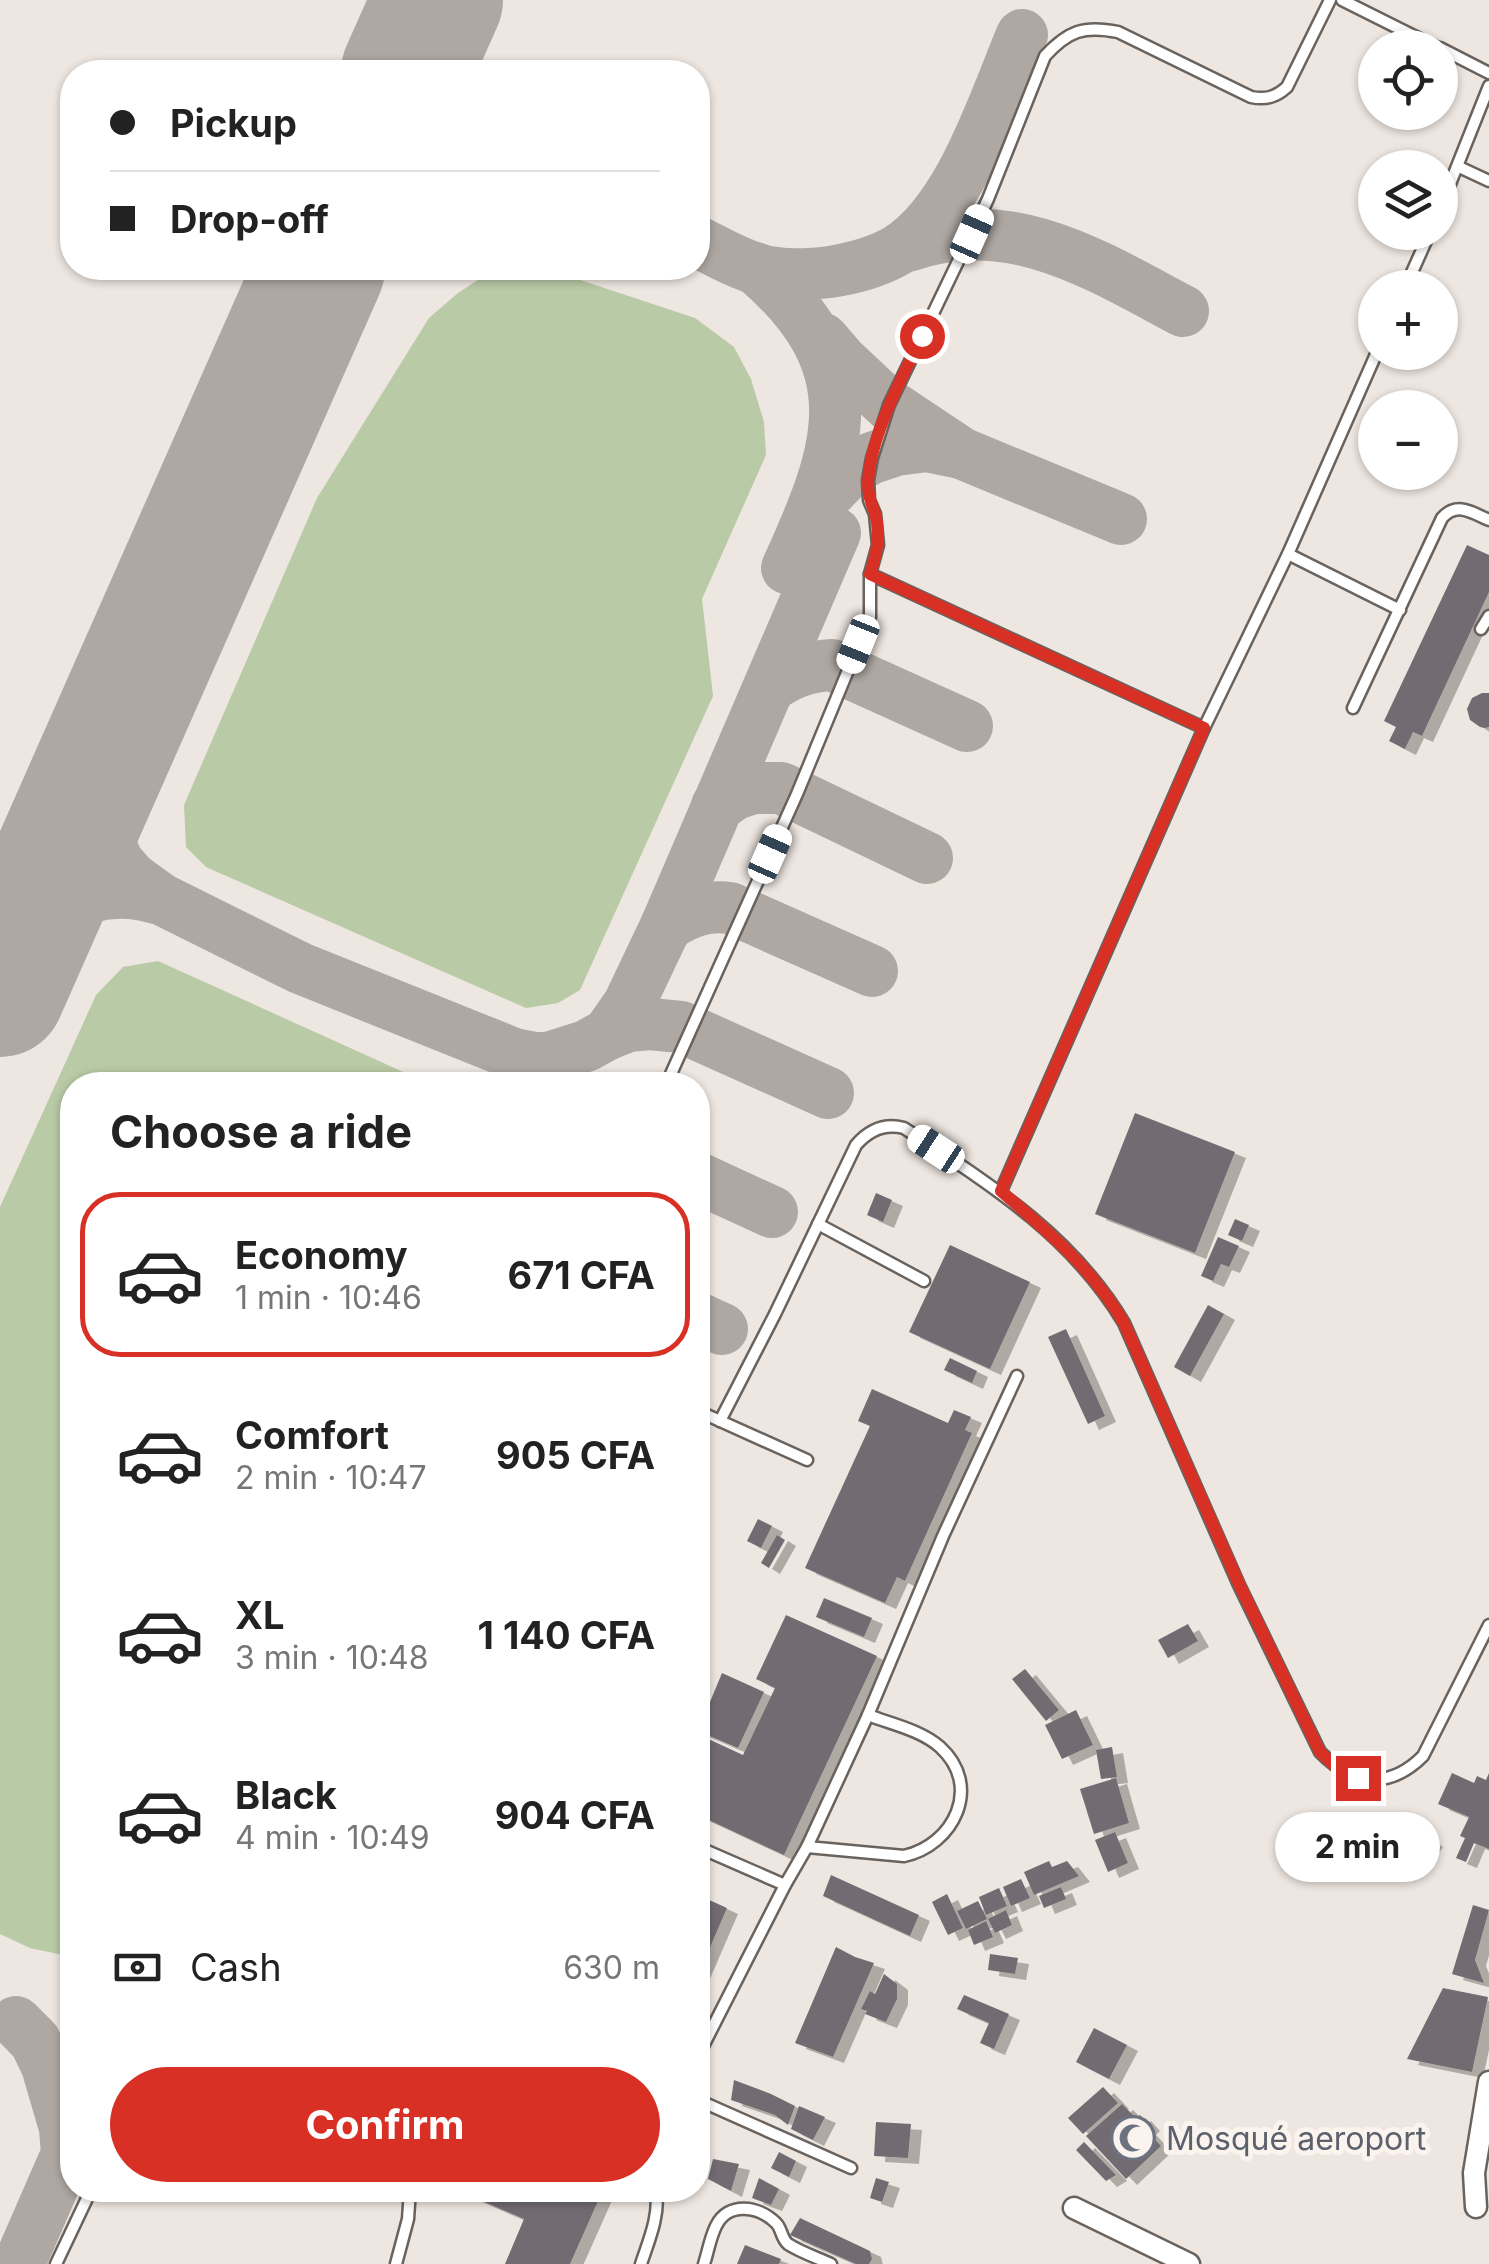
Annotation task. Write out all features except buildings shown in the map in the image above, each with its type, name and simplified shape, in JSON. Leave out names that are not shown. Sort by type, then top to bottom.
[{"type":"street","points":[[1478,2206],[1474,2173],[1489,2082]]},
{"type":"street","points":[[1074,2208],[1189,2264]]},
{"type":"lane","points":[[672,1072],[797,794],[870,616],[870,574],[876,560],[878,529],[869,500],[872,458],[889,404],[988,199],[1044,56],[1077,31],[1098,28],[1118,32],[1251,97],[1267,98],[1287,87],[1330,0]]},
{"type":"lane","points":[[1342,0],[1403,30]]},
{"type":"lane","points":[[1458,58],[1489,73]]},
{"type":"lane","points":[[1489,86],[1458,167],[1489,181]]},
{"type":"lane","points":[[1001,1191],[1204,728],[1288,554],[1369,370]]},
{"type":"lane","points":[[1353,708],[1448,511],[1465,509],[1489,520]]},
{"type":"lane","points":[[1288,554],[1400,610]]},
{"type":"lane","points":[[870,574],[1204,728]]},
{"type":"lane","points":[[1481,629],[1489,616]]},
{"type":"lane","points":[[720,1420],[856,1146],[863,1137],[884,1126],[904,1128],[1001,1191],[1066,1247],[1087,1269],[1124,1323],[1239,1584],[1320,1752],[1330,1762],[1348,1774],[1370,1780],[1393,1777],[1414,1765],[1423,1756],[1489,1626]]},
{"type":"lane","points":[[818,1224],[924,1281]]},
{"type":"lane","points":[[710,2033],[807,1847],[868,1715],[942,1536],[1017,1376]]},
{"type":"lane","points":[[710,1416],[807,1460]]},
{"type":"lane","points":[[807,1847],[904,1856],[938,1842],[953,1822],[960,1786],[946,1752],[926,1737],[868,1715]]},
{"type":"lane","points":[[710,1852],[785,1886]]},
{"type":"lane","points":[[710,2105],[851,2168]]},
{"type":"lane","points":[[56,2264],[85,2202]]},
{"type":"lane","points":[[396,2264],[409,2202]]},
{"type":"lane","points":[[642,2264],[658,2202]]},
{"type":"lane","points":[[704,2264],[716,2224],[729,2211],[747,2208],[775,2222],[789,2244],[831,2264]]},
{"type":"green space","points":[[478,280],[580,280],[695,318],[734,347],[751,379],[764,422],[766,455],[702,599],[713,696],[580,990],[558,1003],[526,1008],[206,867],[186,847],[184,805],[317,498],[429,318]]},
{"type":"green space","points":[[158,961],[403,1072],[61,1072],[96,995],[123,967]]},
{"type":"green space","points":[[60,1074],[60,1954],[30,1948],[0,1934],[0,1207]]},
{"type":"taxiway","points":[[450,0],[450,39],[456,60]]},
{"type":"taxiway","points":[[710,248],[754,268],[792,274],[847,269],[896,251],[919,234],[957,183],[1022,35]]},
{"type":"taxiway","points":[[908,246],[982,234],[1017,239],[1085,261],[1183,311]]},
{"type":"taxiway","points":[[755,268],[792,304],[816,339],[830,374],[835,409],[832,445],[822,483],[787,568]]},
{"type":"taxiway","points":[[823,339],[889,405],[961,453],[1121,519]]},
{"type":"taxiway","points":[[823,499],[853,468],[872,458],[927,446],[961,453]]},
{"type":"taxiway","points":[[514,1054],[548,1058],[586,1046],[608,1034],[629,1004],[835,533]]},
{"type":"taxiway","points":[[771,686],[800,671],[832,665],[967,726]]},
{"type":"taxiway","points":[[94,776],[96,814],[118,862],[161,899],[300,968],[514,1054],[531,1072]]},
{"type":"taxiway","points":[[717,806],[753,788],[781,788],[927,858]]},
{"type":"taxiway","points":[[17,951],[52,916],[79,901],[110,893],[161,899]]},
{"type":"taxiway","points":[[666,926],[696,911],[730,908],[872,971]]},
{"type":"taxiway","points":[[608,1034],[628,1026],[681,1027],[828,1093]]},
{"type":"taxiway","points":[[710,1184],[772,1212]]},
{"type":"taxiway","points":[[710,1324],[722,1329]]},
{"type":"taxiway","points":[[16,2022],[35,2041],[60,2111]]},
{"type":"taxiway","points":[[19,2264],[60,2170]]},
{"type":"runway","points":[[411,60],[438,0]]},
{"type":"runway","points":[[0,992],[315,280]]},
{"type":"place","name":"Mosqué aeroport","points":[[1133,2138]]},
{"type":"route","points":[[922,336],[889,404],[872,458],[869,500],[875,514],[878,544],[870,574],[1204,728],[1001,1191],[1087,1269],[1124,1323],[1239,1584],[1320,1752],[1338,1769],[1358,1778]]}]
